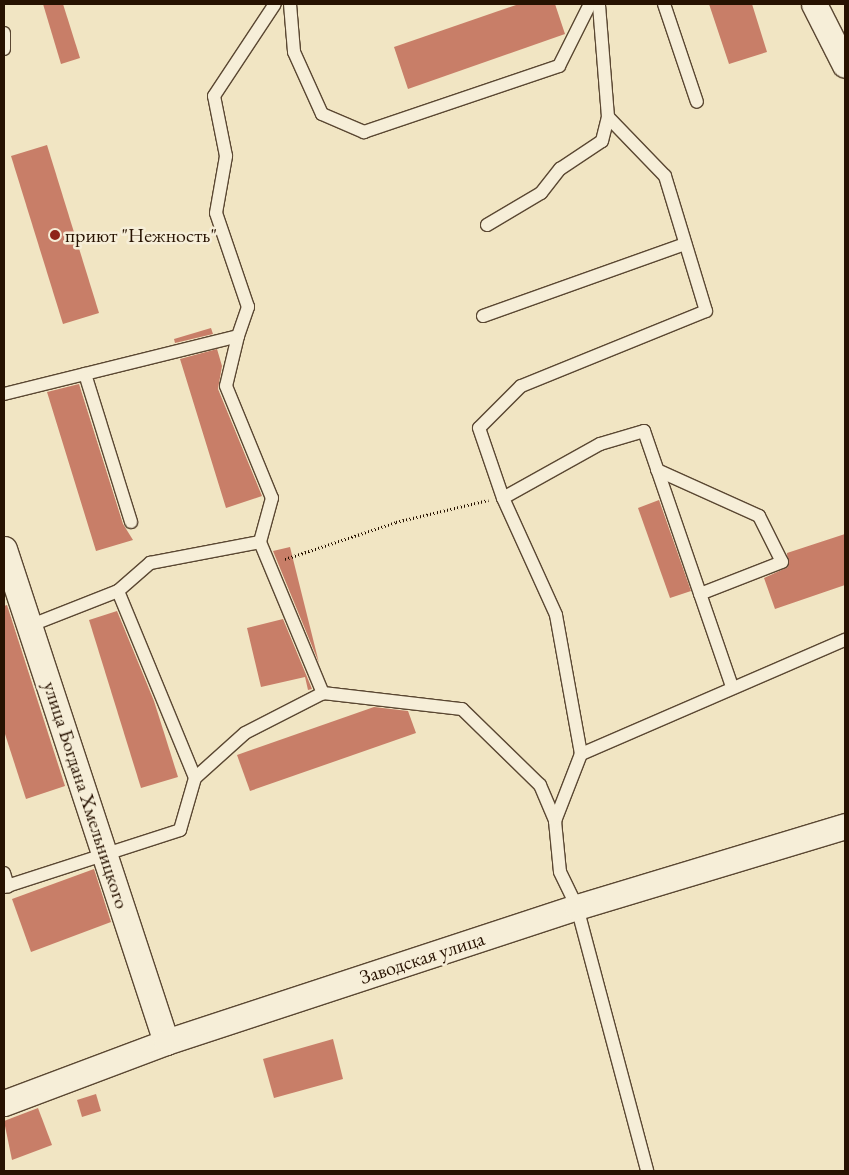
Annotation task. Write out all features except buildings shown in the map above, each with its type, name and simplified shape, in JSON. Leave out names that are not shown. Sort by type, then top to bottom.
[{"type":"street","points":[[814,4],[845,65]]},
{"type":"street","name":"улица Богдана Хмельницкого","points":[[4,548],[10,588],[29,626],[106,852],[166,1042]]},
{"type":"street","name":"Заводская улица","points":[[4,1103],[166,1042],[577,907],[845,826]]},
{"type":"lane","points":[[275,4],[214,96],[226,156],[216,213],[248,307],[238,336],[226,386],[272,498],[260,542],[323,693]]},
{"type":"lane","points":[[290,4],[294,52],[322,114],[364,132],[559,66],[590,4]]},
{"type":"lane","points":[[487,226],[541,193],[560,169],[602,141],[608,117],[599,4]]},
{"type":"lane","points":[[664,4],[697,102]]},
{"type":"lane","points":[[4,33],[4,49]]},
{"type":"lane","points":[[555,821],[581,754],[556,615],[503,498],[479,428],[521,386],[706,311],[665,176],[608,117]]},
{"type":"lane","points":[[484,316],[685,244]]},
{"type":"lane","points":[[4,394],[238,336]]},
{"type":"lane","points":[[86,374],[131,522]]},
{"type":"lane","points":[[503,498],[600,444],[644,431],[732,686]]},
{"type":"lane","points":[[657,470],[759,516],[782,562],[700,594]]},
{"type":"lane","points":[[29,626],[118,591],[150,563],[260,542]]},
{"type":"lane","points":[[118,591],[195,778]]},
{"type":"lane","points":[[581,754],[732,686],[845,640]]},
{"type":"lane","points":[[5,882],[180,830],[195,778],[245,733],[323,693],[462,709],[540,785],[555,821],[560,872],[577,907],[647,1171]]},
{"type":"path","points":[[270,564],[396,522],[503,498]]},
{"type":"place","name":"приют \"Нежность\"","points":[[55,235]]}]
